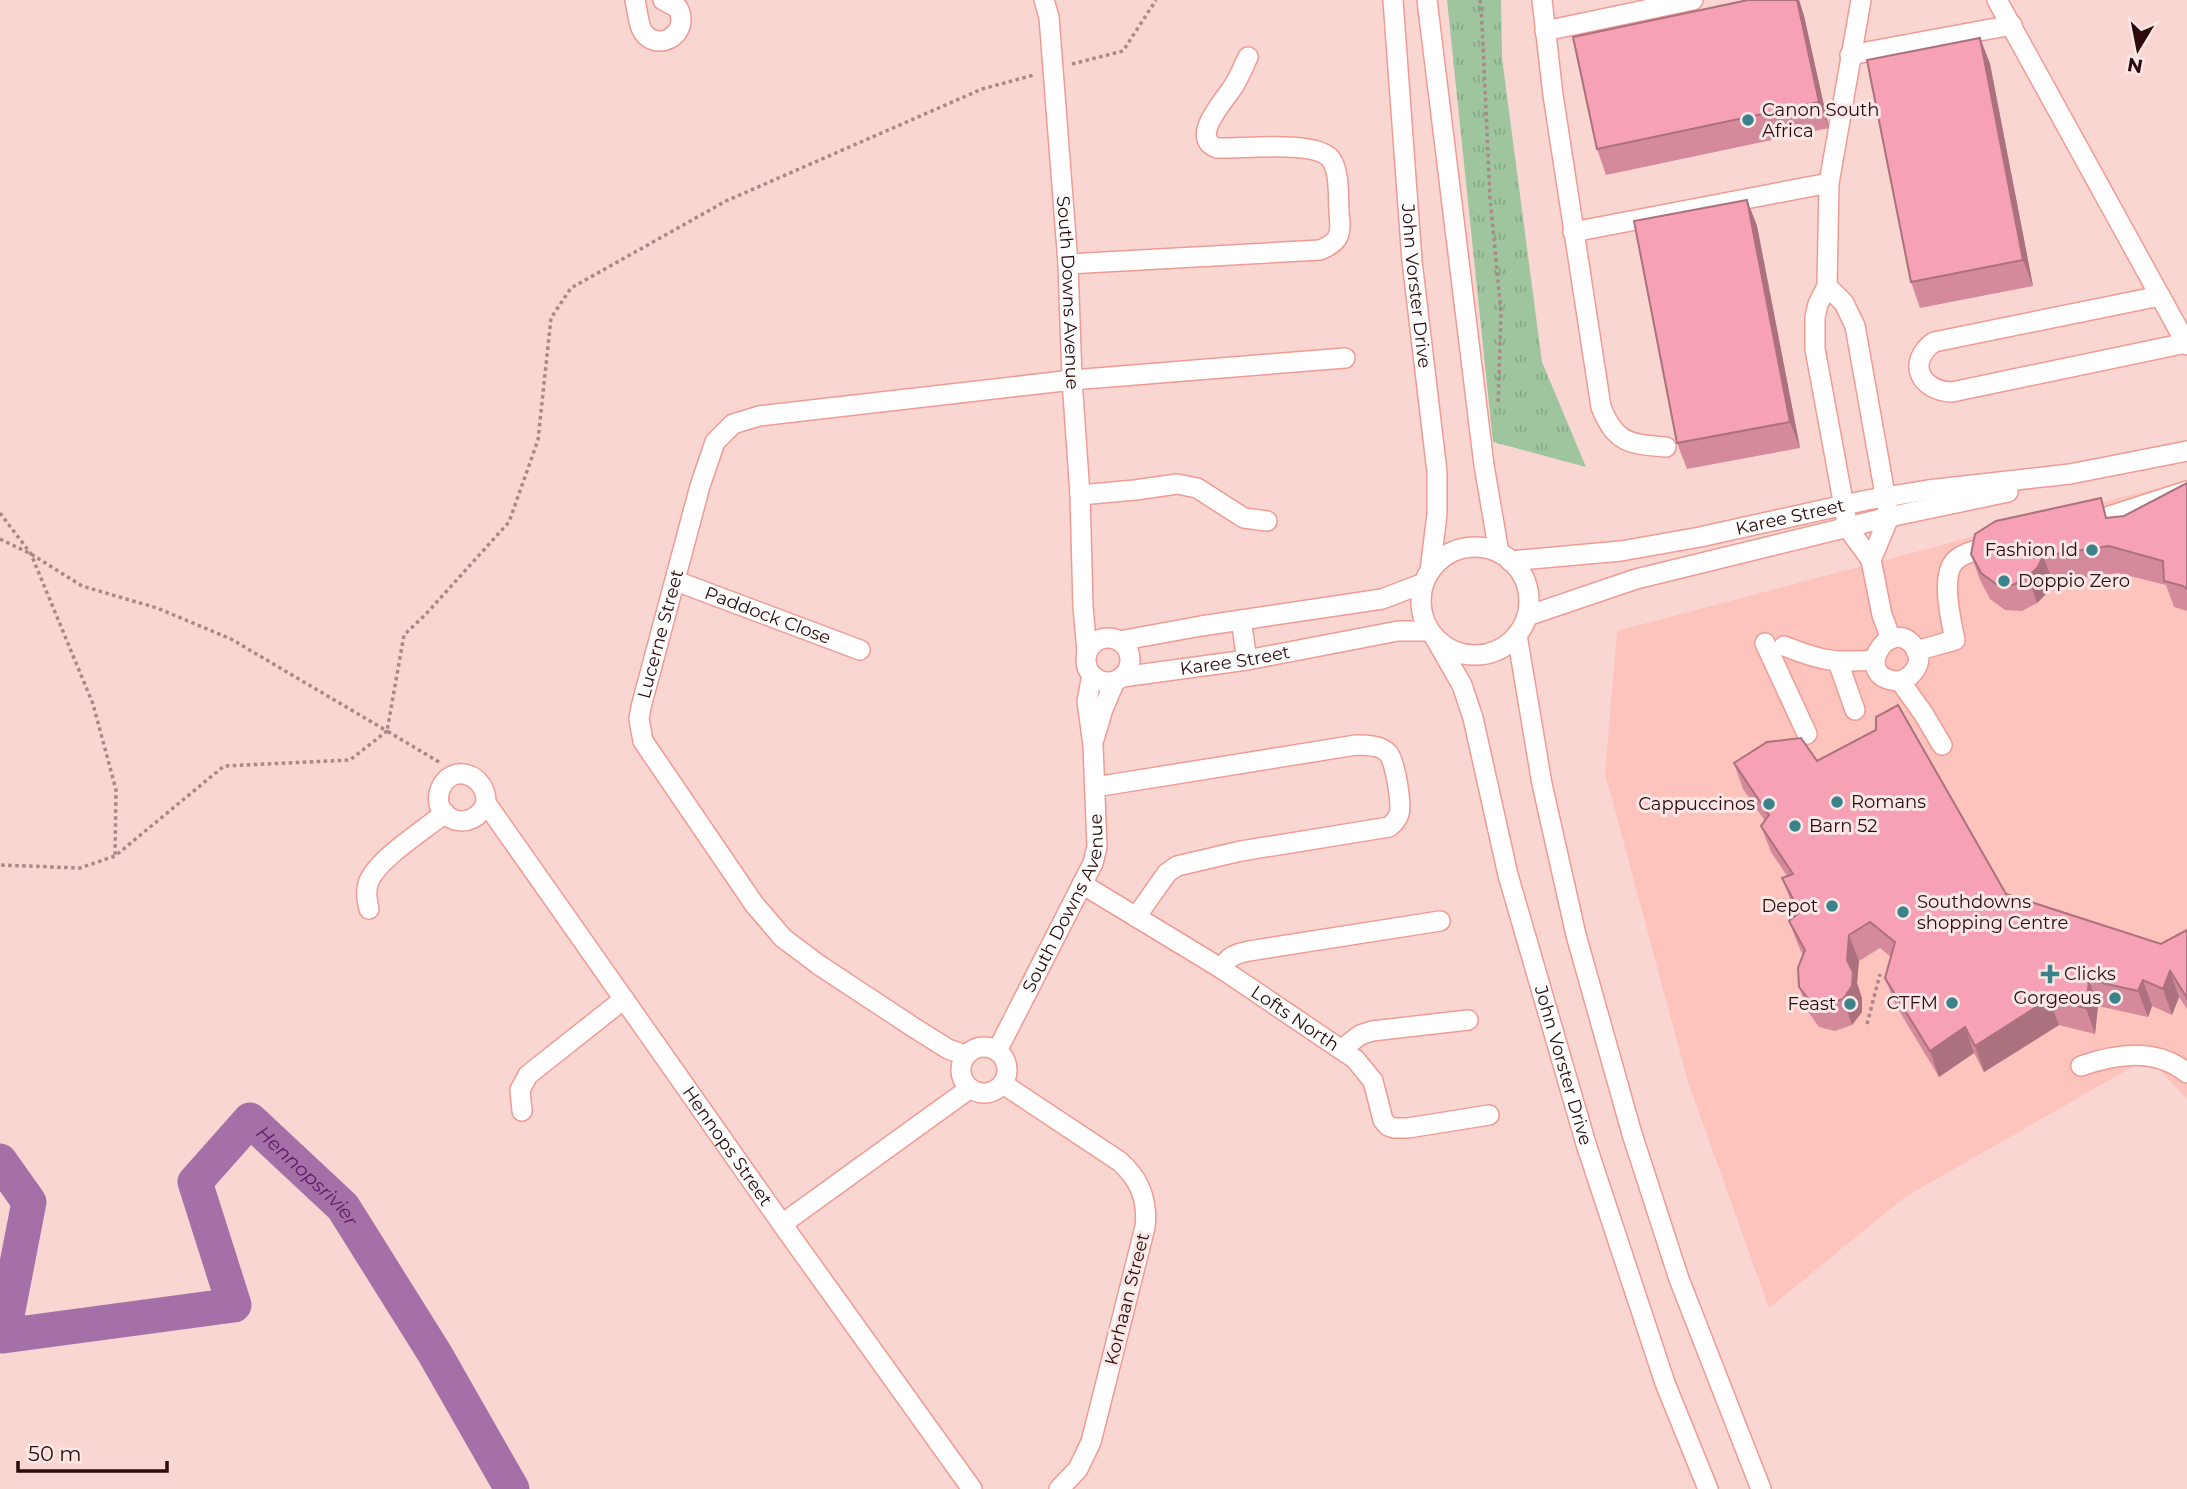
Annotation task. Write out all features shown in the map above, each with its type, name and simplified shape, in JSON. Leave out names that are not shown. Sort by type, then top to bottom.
[{"type":"street","points":[[637,1],[643,32],[660,41],[677,33],[681,22],[678,8],[663,0]]},
{"type":"street","name":"South Downs Avenue","points":[[1044,0],[1049,17],[1068,264],[1087,652]]},
{"type":"street","name":"John Vorster Drive","points":[[1393,0],[1412,261],[1437,472],[1437,514],[1427,577]]},
{"type":"street","points":[[1427,0],[1484,466],[1505,557]]},
{"type":"street","points":[[1542,0],[1573,232],[1599,396],[1608,426],[1624,440],[1639,445],[1666,447]]},
{"type":"street","points":[[1545,31],[1693,0]]},
{"type":"street","points":[[1862,0],[1829,183],[1827,286],[1818,304],[1814,340],[1848,528],[1871,560],[1882,615],[1891,639]]},
{"type":"street","points":[[1997,0],[2012,25],[2160,296],[2186,344],[1952,392],[1939,392],[1929,387],[1920,373],[1918,362],[1924,348],[1934,342],[2160,296]]},
{"type":"street","points":[[1850,55],[2012,25]]},
{"type":"street","points":[[1068,264],[1320,250],[1333,244],[1340,235],[1341,225],[1336,170],[1330,158],[1319,150],[1305,147],[1217,148],[1207,140],[1206,133],[1210,122],[1233,87],[1248,57]]},
{"type":"street","points":[[1573,232],[1829,183]]},
{"type":"street","points":[[1827,286],[1843,303],[1855,326],[1886,497],[1889,517],[1871,560]]},
{"type":"street","name":"Lucerne Street","points":[[965,1055],[948,1049],[913,1027],[818,965],[783,938],[754,904],[643,741],[639,719],[715,442],[733,424],[760,416],[1072,380],[1345,358]]},
{"type":"street","name":"Karee Street","points":[[1505,557],[1621,551],[1886,497],[2070,474],[2187,451]]},
{"type":"street","name":"Karee Street","points":[[1527,616],[1636,579],[1889,517],[2015,491],[2070,474]]},
{"type":"street","points":[[1080,495],[1177,484],[1197,488],[1244,518],[1267,521]]},
{"type":"street","points":[[2062,530],[2187,491]]},
{"type":"street","points":[[1916,651],[1955,640],[1948,584],[1955,560],[1967,553],[2012,542]]},
{"type":"street","points":[[1480,548],[1505,557],[1523,576],[1529,596],[1527,616],[1517,635],[1503,648],[1485,654],[1467,655],[1449,649],[1432,635],[1423,616],[1420,600],[1427,577],[1443,557],[1461,549],[1480,548]]},
{"type":"street","points":[[1113,639],[1128,649],[1130,661],[1126,673],[1119,679],[1102,682],[1092,675],[1086,664],[1087,652],[1095,642],[1113,639],[1382,599],[1427,577]]},
{"type":"street","name":"Paddock Close","points":[[676,581],[860,650]]},
{"type":"street","name":"South Downs Avenue","points":[[1083,585],[1091,606],[1113,639]]},
{"type":"street","points":[[1241,620],[1247,660]]},
{"type":"street","name":"Karee Street","points":[[1119,679],[1247,660],[1398,631],[1432,635]]},
{"type":"street","name":"John Vorster Drive","points":[[1432,635],[1462,685],[1473,718],[1508,875],[1586,1144],[1665,1383],[1709,1489]]},
{"type":"street","points":[[1517,635],[1542,784],[1572,921],[1628,1121],[1679,1279],[1761,1489]]},
{"type":"street","points":[[1891,639],[1908,641],[1916,651],[1919,661],[1916,670],[1907,679],[1889,680],[1876,666],[1875,660],[1880,646],[1891,639]]},
{"type":"street","points":[[1807,734],[1774,644],[1814,658],[1838,662],[1875,660]]},
{"type":"street","points":[[1838,662],[1855,709]]},
{"type":"street","name":"South Downs Avenue","points":[[997,1051],[1093,863],[1097,847],[1095,787],[1087,701],[1092,675]]},
{"type":"street","name":"South Downs Avenue","points":[[1093,745],[1099,719],[1119,679]]},
{"type":"street","points":[[1900,681],[1942,745]]},
{"type":"street","points":[[1095,787],[1356,745],[1380,748],[1388,753],[1393,762],[1400,810],[1396,821],[1389,827],[1241,851],[1177,866],[1162,879],[1136,917]]},
{"type":"street","points":[[460,774],[442,785],[439,800],[444,813],[450,818],[465,821],[478,815],[486,803]]},
{"type":"street","name":"Hennops Street","points":[[460,774],[468,774],[480,782],[484,788],[486,803],[972,1489]]},
{"type":"street","points":[[369,909],[366,892],[373,874],[383,861],[444,813]]},
{"type":"street","name":"Lofts North","points":[[1082,884],[1222,969],[1342,1049],[1365,1069],[1373,1081],[1383,1120],[1388,1126],[1408,1128],[1489,1115]]},
{"type":"street","points":[[1222,969],[1233,954],[1440,921]]},
{"type":"street","points":[[522,1111],[520,1090],[528,1075],[624,999]]},
{"type":"street","points":[[1342,1049],[1360,1035],[1372,1031],[1468,1020]]},
{"type":"street","points":[[984,1047],[997,1051],[1007,1066],[1007,1076],[1003,1084],[987,1093],[969,1089],[960,1073],[965,1055],[984,1047]]},
{"type":"street","points":[[2081,1066],[2124,1054],[2141,1055],[2166,1060],[2187,1073]]},
{"type":"street","name":"Korhaan Street","points":[[1003,1084],[1132,1172],[1146,1205],[1145,1227],[1091,1442],[1077,1469],[1059,1489]]},
{"type":"street","points":[[782,1224],[969,1089]]},
{"type":"path","points":[[0,865],[80,868],[115,856],[224,766],[350,760],[387,731],[404,635],[509,522],[538,440],[551,318],[571,288],[726,201],[982,89],[1123,51],[1156,0]]},
{"type":"path","points":[[1480,0],[1490,198],[1501,312],[1498,408]]},
{"type":"path","points":[[0,513],[31,554],[93,704],[116,790],[115,856]]},
{"type":"path","points":[[0,539],[31,554],[82,586],[158,608],[231,639],[460,774]]},
{"type":"path","points":[[1867,1024],[1880,974]]},
{"type":"shaded area","name":"Southdowns shopping Centre","points":[[2187,480],[2187,1099],[2148,1058],[1905,1197],[1769,1308],[1688,1082],[1605,773],[1617,631]]},
{"type":"green space","points":[[1447,0],[1501,0],[1502,58],[1542,362],[1586,467],[1493,442]]},
{"type":"building","points":[[1748,0],[1797,0],[1819,102],[1597,149],[1573,37]]},
{"type":"building","points":[[1980,38],[2023,260],[1911,282],[1867,60]]},
{"type":"building","points":[[1747,200],[1790,422],[1677,443],[1634,221]]},
{"type":"building","points":[[2187,483],[2187,589],[2164,581],[2163,561],[2109,546],[2043,556],[2038,567],[2028,577],[2013,585],[1996,584],[1981,573],[1971,554],[1975,534],[1996,521],[2101,498],[2106,518],[2124,516]]},
{"type":"building","name":"Southdowns shopping Centre","points":[[1898,705],[2006,894],[2161,944],[2187,930],[2187,998],[2170,971],[2163,989],[2143,980],[2138,991],[2089,980],[2086,1008],[2049,999],[1975,1046],[1965,1027],[1930,1051],[1885,978],[1895,942],[1870,922],[1849,935],[1847,960],[1853,972],[1852,986],[1843,999],[1826,1005],[1809,1000],[1799,987],[1798,968],[1805,950],[1789,921],[1800,912],[1782,878],[1793,874],[1761,826],[1769,815],[1734,763],[1767,742],[1801,738],[1817,761],[1876,730],[1876,717]]},
{"type":"waterway","name":"Hennopsrivier","points":[[0,1161],[29,1202],[3,1336],[234,1305],[195,1182],[250,1120],[343,1207],[435,1354],[512,1489]]},
{"type":"place","name":"Canon South Africa","points":[[1748,120]]},
{"type":"place","name":"Fashion Id","points":[[2092,550]]},
{"type":"place","name":"Doppio Zero","points":[[2004,581]]},
{"type":"place","name":"Romans","points":[[1837,802]]},
{"type":"place","name":"Cappuccinos","points":[[1769,804]]},
{"type":"place","name":"Barn 52","points":[[1795,826]]},
{"type":"place","name":"Depot","points":[[1832,906]]},
{"type":"place","name":"Southdowns shopping Centre","points":[[1903,912]]},
{"type":"place","name":"Clicks","points":[[2050,974]]},
{"type":"place","name":"Gorgeous","points":[[2115,998]]},
{"type":"place","name":"CTFM","points":[[1952,1003]]},
{"type":"place","name":"Feast","points":[[1850,1004]]}]
